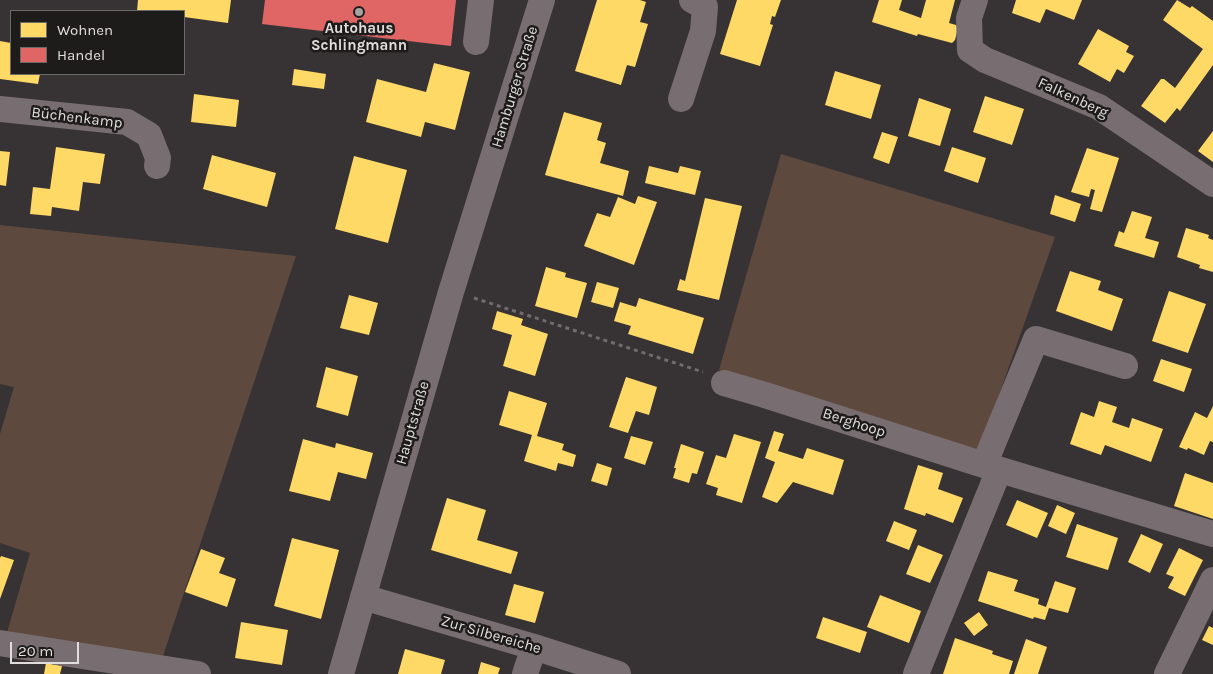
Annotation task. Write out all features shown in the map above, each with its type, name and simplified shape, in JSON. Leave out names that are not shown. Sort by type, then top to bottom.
[{"type":"street","points":[[476,42],[480,0]]},
{"type":"street","name":"Hamburger Straße","points":[[488,173],[542,0]]},
{"type":"street","points":[[681,99],[703,31],[705,7],[692,0]]},
{"type":"street","name":"Falkenberg","points":[[975,0],[969,18],[970,50],[985,60],[1100,107],[1213,184]]},
{"type":"street","name":"Büchenkamp","points":[[0,109],[127,122],[149,134],[158,158],[157,166]]},
{"type":"street","name":"Hauptstraße","points":[[341,674],[488,173]]},
{"type":"street","points":[[916,674],[992,467],[1036,339],[1124,366]]},
{"type":"street","name":"Berghoop","points":[[724,383],[1213,534]]},
{"type":"street","points":[[1168,674],[1213,580]]},
{"type":"street","name":"Zur Silbereiche","points":[[363,597],[534,647],[618,674]]},
{"type":"street","points":[[0,642],[198,674]]},
{"type":"street","points":[[526,674],[534,647]]},
{"type":"path","points":[[452,291],[698,369],[724,383]]},
{"type":"shaded area","points":[[781,154],[1055,237],[979,451],[719,370]]},
{"type":"shaded area","points":[[0,225],[296,256],[159,668],[4,643],[30,553],[0,543],[0,434],[14,387],[0,384]]},
{"type":"building: Wohnen","points":[[138,0],[231,0],[228,23],[185,17],[185,10],[137,10]]},
{"type":"building: Wohnen","points":[[597,0],[640,0],[646,2],[640,22],[648,24],[635,67],[627,65],[621,85],[575,71]]},
{"type":"building: Wohnen","points":[[737,0],[781,0],[775,17],[772,16],[770,24],[773,25],[760,66],[720,54]]},
{"type":"building: Wohnen","points":[[879,0],[902,0],[899,10],[921,18],[926,0],[955,0],[949,23],[956,25],[958,28],[955,40],[952,43],[918,34],[917,36],[872,22]]},
{"type":"building: Wohnen","points":[[1016,0],[1082,0],[1074,20],[1046,9],[1040,23],[1012,13]]},
{"type":"building: Wohnen","points":[[1177,0],[1190,8],[1192,6],[1213,21],[1213,65],[1180,111],[1177,108],[1165,123],[1141,106],[1161,79],[1164,79],[1175,88],[1203,49],[1163,20]]},
{"type":"building: Wohnen","points":[[1098,29],[1129,46],[1126,52],[1134,56],[1124,73],[1117,69],[1110,82],[1078,64]]},
{"type":"building: Wohnen","points":[[0,41],[10,43],[10,75],[40,75],[38,84],[0,79]]},
{"type":"building: Wohnen","points":[[434,63],[470,72],[455,130],[425,122],[421,137],[366,122],[377,79],[426,92]]},
{"type":"building: Wohnen","points":[[294,69],[326,74],[324,89],[292,85]]},
{"type":"building: Wohnen","points":[[835,71],[881,85],[871,119],[825,105]]},
{"type":"building: Wohnen","points":[[194,94],[239,100],[236,127],[191,122]]},
{"type":"building: Wohnen","points":[[985,96],[1024,109],[1012,145],[973,132]]},
{"type":"building: Wohnen","points":[[919,98],[951,109],[940,146],[908,136]]},
{"type":"building: Wohnen","points":[[564,112],[602,123],[597,140],[606,143],[600,163],[629,171],[623,196],[545,175]]},
{"type":"building: Wohnen","points":[[1213,131],[1213,162],[1198,151]]},
{"type":"building: Wohnen","points":[[882,132],[898,137],[889,164],[873,158]]},
{"type":"building: Wohnen","points":[[56,147],[105,154],[100,184],[83,182],[79,211],[52,207],[51,216],[30,214],[33,187],[50,189]]},
{"type":"building: Wohnen","points":[[952,147],[986,158],[978,183],[944,171]]},
{"type":"building: Wohnen","points":[[1087,148],[1119,158],[1102,212],[1090,209],[1095,190],[1091,189],[1089,197],[1071,192]]},
{"type":"building: Wohnen","points":[[0,151],[10,152],[6,186],[0,185]]},
{"type":"building: Wohnen","points":[[212,155],[276,173],[267,207],[203,189]]},
{"type":"building: Wohnen","points":[[354,156],[407,170],[388,243],[335,229]]},
{"type":"building: Wohnen","points":[[649,166],[678,173],[680,166],[701,171],[695,195],[645,183]]},
{"type":"building: Wohnen","points":[[1055,195],[1081,204],[1075,222],[1050,214]]},
{"type":"building: Wohnen","points":[[638,196],[657,202],[634,265],[584,246],[597,213],[610,217],[618,197],[635,204]]},
{"type":"building: Wohnen","points":[[705,198],[742,206],[719,300],[677,290],[680,279],[685,281]]},
{"type":"building: Wohnen","points":[[1132,211],[1152,217],[1145,238],[1159,242],[1154,258],[1114,246],[1119,231],[1124,233]]},
{"type":"building: Wohnen","points":[[1186,228],[1209,235],[1208,238],[1213,240],[1213,272],[1199,268],[1200,265],[1177,257]]},
{"type":"building: Wohnen","points":[[546,267],[566,273],[565,277],[587,283],[577,318],[535,306]]},
{"type":"building: Wohnen","points":[[1070,271],[1101,281],[1098,290],[1123,299],[1112,331],[1056,311]]},
{"type":"building: Wohnen","points":[[597,282],[619,288],[613,308],[591,302]]},
{"type":"building: Wohnen","points":[[1169,291],[1206,304],[1188,353],[1152,341]]},
{"type":"building: Wohnen","points":[[349,295],[378,303],[369,335],[340,328]]},
{"type":"building: Wohnen","points":[[639,298],[704,318],[693,354],[628,334],[631,326],[614,321],[620,302],[636,307]]},
{"type":"building: Wohnen","points":[[497,311],[523,319],[521,325],[548,334],[535,376],[503,366],[512,335],[492,329]]},
{"type":"building: Wohnen","points":[[1161,359],[1192,369],[1184,392],[1153,381]]},
{"type":"building: Wohnen","points":[[326,367],[358,376],[348,416],[316,407]]},
{"type":"building: Wohnen","points":[[626,377],[657,387],[649,415],[636,411],[628,433],[609,427]]},
{"type":"building: Wohnen","points":[[509,391],[547,403],[537,436],[564,444],[562,450],[576,455],[573,467],[558,463],[556,471],[524,461],[532,435],[499,425]]},
{"type":"building: Wohnen","points":[[1099,401],[1117,407],[1112,422],[1129,428],[1132,418],[1163,429],[1151,462],[1105,445],[1101,455],[1070,444],[1081,412],[1094,417]]},
{"type":"building: Wohnen","points":[[1213,406],[1213,442],[1210,441],[1204,455],[1188,448],[1187,450],[1179,447],[1195,412],[1207,418]]},
{"type":"building: Wohnen","points":[[774,431],[784,434],[778,451],[803,459],[807,448],[844,460],[833,495],[793,482],[777,503],[762,497],[775,462],[765,458]]},
{"type":"building: Wohnen","points":[[734,434],[761,442],[742,503],[716,495],[718,488],[706,484],[716,455],[726,458]]},
{"type":"building: Wohnen","points":[[631,436],[653,442],[645,465],[624,458]]},
{"type":"building: Wohnen","points":[[303,439],[335,448],[336,443],[373,453],[366,479],[338,472],[330,501],[289,491]]},
{"type":"building: Wohnen","points":[[681,444],[704,452],[697,474],[692,473],[689,483],[673,478]]},
{"type":"building: Wohnen","points":[[597,463],[612,468],[607,486],[591,481]]},
{"type":"building: Wohnen","points":[[918,465],[943,473],[938,489],[963,498],[953,523],[926,513],[925,516],[904,509]]},
{"type":"building: Wohnen","points":[[1185,473],[1213,483],[1213,519],[1174,506]]},
{"type":"building: Wohnen","points":[[447,498],[486,510],[477,540],[518,552],[511,574],[431,550]]},
{"type":"building: Wohnen","points":[[1017,500],[1048,513],[1037,538],[1006,525]]},
{"type":"building: Wohnen","points":[[1057,505],[1075,513],[1066,534],[1048,526]]},
{"type":"building: Wohnen","points":[[894,521],[917,530],[909,550],[886,541]]},
{"type":"building: Wohnen","points":[[1077,524],[1118,538],[1108,570],[1066,557]]},
{"type":"building: Wohnen","points":[[1141,534],[1163,544],[1150,573],[1128,562]]},
{"type":"building: Wohnen","points":[[292,538],[339,550],[321,619],[274,606]]},
{"type":"building: Wohnen","points":[[918,545],[943,555],[930,583],[906,574]]},
{"type":"building: Wohnen","points":[[1179,548],[1203,560],[1185,596],[1168,588],[1174,577],[1166,574]]},
{"type":"building: Wohnen","points":[[201,549],[225,558],[219,573],[236,579],[227,607],[185,592]]},
{"type":"building: Wohnen","points":[[1,556],[14,560],[0,599],[0,558]]},
{"type":"building: Wohnen","points":[[988,571],[1018,580],[1014,591],[1039,599],[1038,604],[1046,607],[1055,581],[1076,588],[1068,613],[1049,608],[1045,620],[1034,617],[1033,619],[978,601]]},
{"type":"building: Wohnen","points":[[514,584],[544,592],[535,623],[505,615]]},
{"type":"building: Wohnen","points":[[880,595],[921,611],[909,643],[867,627]]},
{"type":"building: Wohnen","points":[[979,612],[988,625],[974,636],[964,623]]},
{"type":"building: Wohnen","points":[[823,617],[867,632],[860,653],[816,638]]},
{"type":"building: Wohnen","points":[[241,622],[288,630],[282,665],[235,658]]},
{"type":"building: Wohnen","points":[[1209,626],[1213,628],[1213,645],[1202,640]]},
{"type":"building: Wohnen","points":[[955,638],[993,651],[992,654],[1013,661],[1009,674],[943,674]]},
{"type":"building: Wohnen","points":[[1026,639],[1047,647],[1038,674],[1014,674]]},
{"type":"building: Wohnen","points":[[405,649],[445,660],[441,674],[398,674]]},
{"type":"building: Wohnen","points":[[481,662],[500,668],[498,674],[478,674]]},
{"type":"building: Wohnen","points":[[46,663],[62,666],[60,674],[44,674]]},
{"type":"building: Handel","name":"Autohaus Schlingmann","points":[[265,0],[456,0],[451,46],[262,24]]},
{"type":"place","name":"Autohaus Schlingmann","points":[[359,12]]}]
